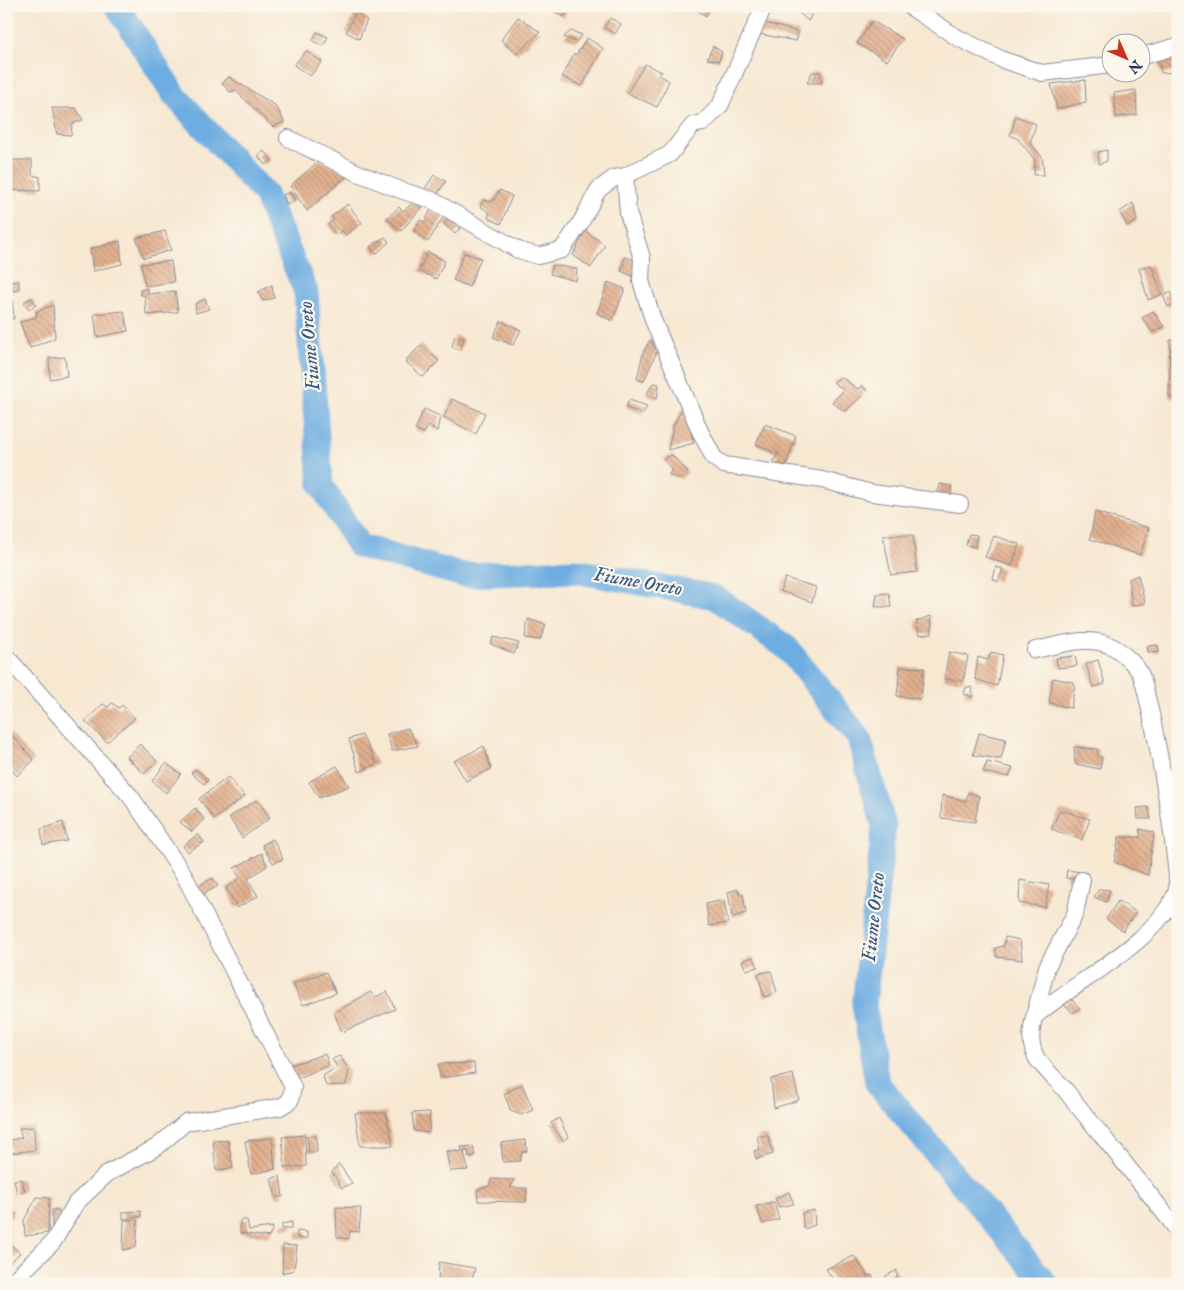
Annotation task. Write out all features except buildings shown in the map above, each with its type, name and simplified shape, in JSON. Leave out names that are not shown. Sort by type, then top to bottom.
[{"type":"street","points":[[288,138],[358,173],[432,200],[518,250],[538,256],[562,250],[582,222],[598,190],[614,178],[625,176],[670,154],[693,125],[703,123],[720,106],[764,6]]},
{"type":"street","points":[[909,6],[958,38],[1003,60],[1042,73],[1102,66]]},
{"type":"street","points":[[1152,53],[1178,46]]},
{"type":"street","points":[[625,176],[628,213],[642,258],[641,281],[651,313],[700,431],[714,458],[724,465],[822,480],[872,493],[960,504]]},
{"type":"street","points":[[1034,1016],[1150,931],[1177,892],[1175,857],[1150,699],[1140,672],[1115,648],[1098,640],[1035,650]]},
{"type":"street","points":[[6,656],[131,797],[184,875],[293,1088],[290,1101],[280,1107],[186,1122],[157,1147],[108,1173],[76,1203],[53,1242],[10,1284]]},
{"type":"street","points":[[1082,880],[1075,914],[1047,967],[1034,1016],[1030,1040],[1036,1059],[1052,1074],[1147,1189],[1178,1231]]},
{"type":"waterway","name":"Fiume Oreto","points":[[117,6],[175,96],[265,194],[306,292],[321,485],[359,546],[463,575],[575,571],[715,597],[787,648],[859,738],[884,826],[864,1005],[877,1083],[1046,1284]]}]
